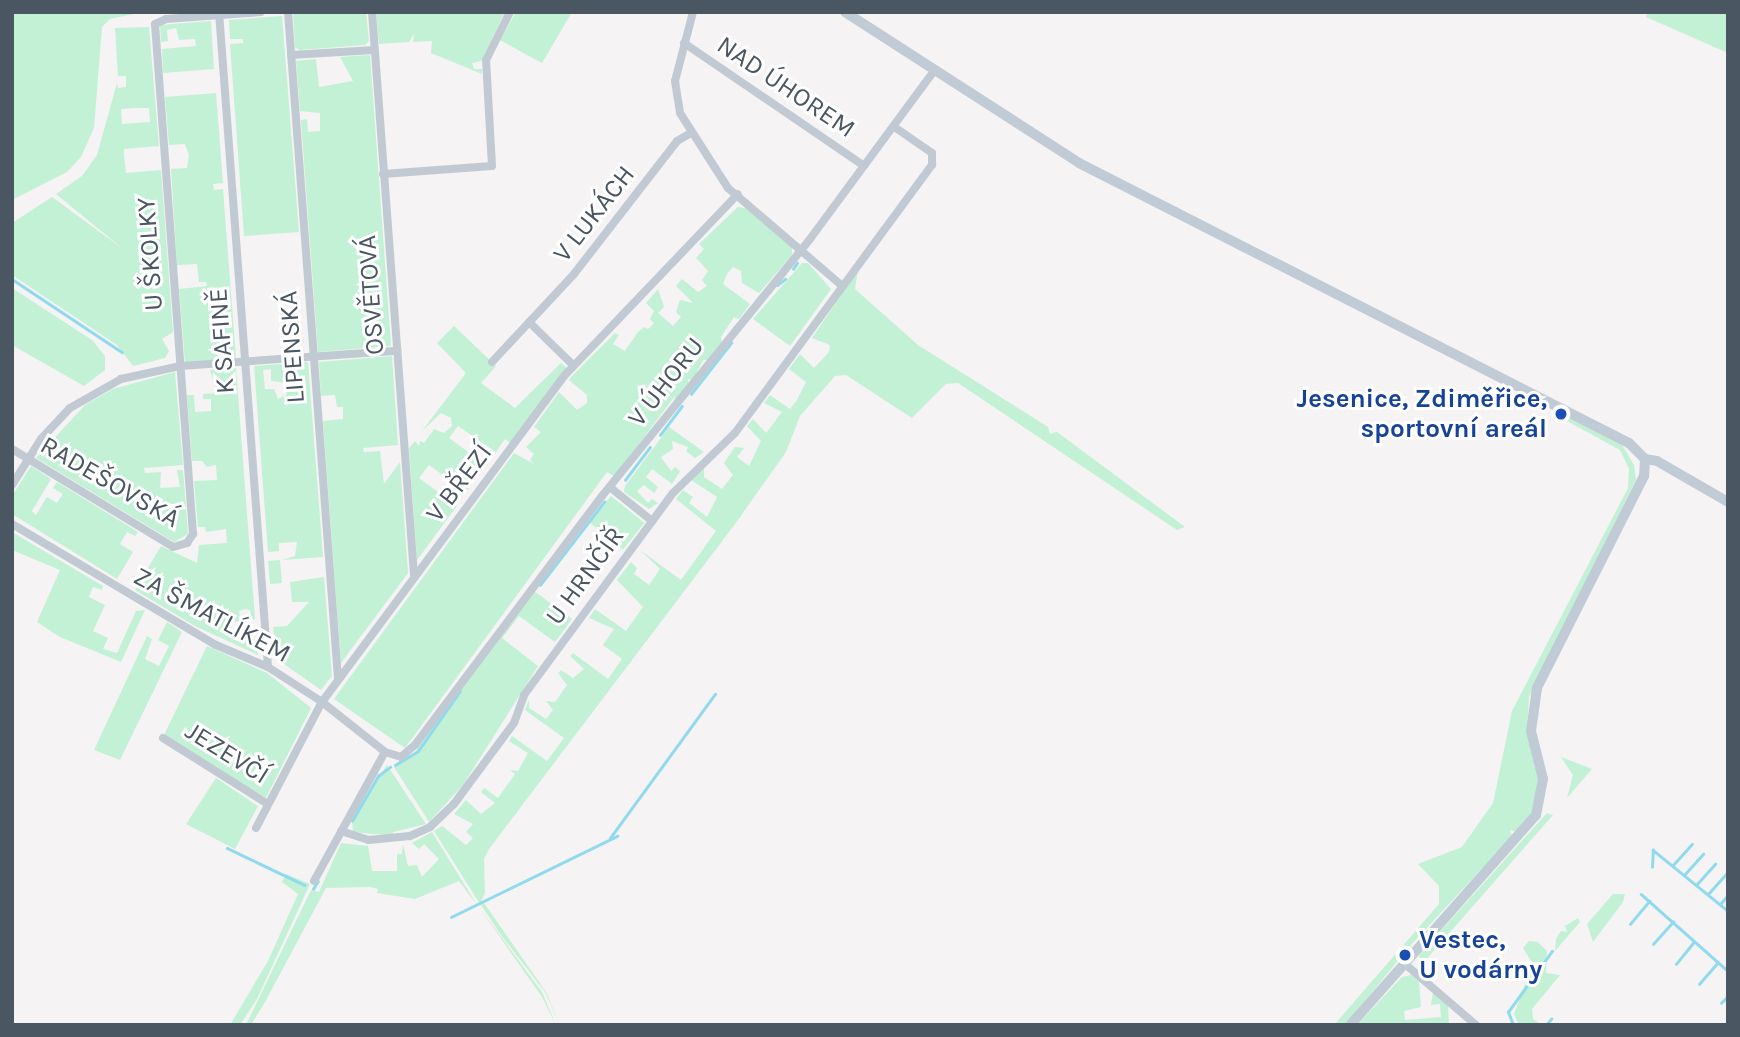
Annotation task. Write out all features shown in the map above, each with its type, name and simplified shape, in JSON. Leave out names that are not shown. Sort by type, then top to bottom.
[{"type":"street","points":[[219,14],[261,12]]},
{"type":"street","name":"LIPENSKÁ","points":[[288,12],[338,679]]},
{"type":"street","name":"OSVĚTOVÁ","points":[[372,12],[414,575]]},
{"type":"street","points":[[383,174],[492,166],[486,60],[510,12]]},
{"type":"street","points":[[692,12],[676,97],[691,133],[720,178],[841,285]]},
{"type":"street","points":[[845,12],[1079,163],[1634,446],[1645,459],[1657,461],[1728,502]]},
{"type":"street","name":"K SAFINĚ","points":[[219,14],[268,667]]},
{"type":"street","name":"U ŠKOLKY","points":[[187,543],[192,534],[155,24],[166,19],[219,14]]},
{"type":"street","name":"NAD ÚHOREM","points":[[684,44],[864,166]]},
{"type":"street","points":[[291,55],[374,50]]},
{"type":"street","name":"V ÚHORU","points":[[386,752],[401,757],[415,745],[611,488],[801,249],[934,71]]},
{"type":"street","name":"U HRNČÍŘ","points":[[341,831],[369,840],[393,839],[410,836],[441,818],[514,723],[524,695],[687,474],[735,433],[841,285],[932,165],[932,153],[893,126]]},
{"type":"street","name":"V LUKÁCH","points":[[492,362],[574,274],[677,141],[691,133]]},
{"type":"street","name":"V BŘEZÍ","points":[[256,828],[322,702],[573,365],[737,194]]},
{"type":"street","points":[[529,322],[573,365]]},
{"type":"street","points":[[12,485],[41,439],[85,397],[134,374],[180,366],[397,351]]},
{"type":"street","name":"RADEŠOVSKÁ","points":[[12,449],[173,547],[187,543]]},
{"type":"street","points":[[1350,1025],[1536,816],[1543,779],[1531,731],[1536,688],[1644,476],[1645,459]]},
{"type":"street","points":[[611,488],[652,521]]},
{"type":"street","name":"ZA ŠMATLÍKEM","points":[[12,524],[216,645],[268,667],[322,702],[386,752]]},
{"type":"street","name":"JEZEVČÍ","points":[[163,738],[268,804]]},
{"type":"street","points":[[314,881],[386,752]]},
{"type":"street","points":[[1405,964],[1476,1025]]},
{"type":"green space","points":[[12,12],[143,12],[110,19],[102,27],[94,128],[81,157],[67,172],[12,200]]},
{"type":"green space","points":[[293,12],[366,12],[369,41],[365,45],[300,50],[295,47]]},
{"type":"green space","points":[[376,12],[505,12],[481,61],[472,63],[474,69],[482,69],[482,74],[431,53],[432,41],[413,42],[414,34],[409,42],[379,44]]},
{"type":"green space","points":[[516,12],[572,12],[542,63],[500,40]]},
{"type":"green space","points":[[1648,12],[1728,12],[1728,53],[1646,17]]},
{"type":"green space","points":[[282,16],[299,232],[244,236],[230,44],[243,43],[243,39],[230,39],[229,20]]},
{"type":"green space","points":[[211,21],[214,69],[163,73],[162,49],[196,46],[195,39],[179,40],[176,28],[167,30],[168,41],[161,42],[160,25]]},
{"type":"green space","points":[[149,27],[159,146],[124,149],[124,155],[126,173],[161,170],[173,332],[162,339],[169,351],[165,358],[133,366],[117,345],[12,275],[12,223],[52,197],[123,249],[56,194],[82,176],[97,155],[117,83],[118,88],[126,87],[126,76],[118,76],[115,28]],"holes":[[[149,108],[150,122],[122,124],[121,109]]]},
{"type":"green space","points":[[370,55],[391,346],[318,352],[301,120],[307,119],[308,132],[320,131],[320,113],[300,111],[296,61],[316,59],[319,87],[353,81],[340,57]]},
{"type":"green space","points":[[216,93],[223,183],[213,184],[214,190],[223,189],[236,358],[185,362],[179,289],[207,286],[206,282],[199,282],[197,264],[177,265],[171,169],[187,168],[189,155],[185,144],[169,145],[165,97]]},
{"type":"green space","points":[[738,207],[750,209],[792,246],[792,255],[759,293],[742,283],[741,271],[733,267],[727,274],[723,284],[750,304],[739,319],[734,317],[721,337],[722,342],[708,360],[703,360],[693,380],[688,379],[689,385],[673,403],[675,396],[632,453],[634,456],[608,483],[614,476],[607,472],[405,748],[334,699],[514,453],[534,464],[530,460],[534,454],[526,447],[541,432],[534,427],[559,392],[577,410],[587,403],[587,395],[569,380],[573,375],[615,333],[619,335],[613,344],[625,351],[638,332],[644,327],[648,329],[654,323],[650,319],[654,311],[646,303],[658,289],[664,307],[658,313],[673,326],[681,317],[676,312],[680,300],[693,303],[676,286],[682,279],[698,292],[707,286],[702,280],[708,271],[696,258],[704,249],[699,244]]},
{"type":"green space","points":[[802,263],[808,263],[831,289],[790,346],[753,319]]},
{"type":"green space","points":[[858,270],[855,289],[918,345],[1048,427],[1050,434],[1057,432],[1185,527],[1177,530],[958,383],[946,384],[912,418],[846,375],[835,376],[800,416],[786,452],[735,524],[489,849],[484,859],[485,893],[480,904],[434,831],[442,826],[466,845],[473,838],[466,832],[473,824],[454,814],[466,800],[481,814],[495,803],[481,792],[484,788],[498,798],[515,774],[510,770],[518,771],[528,753],[509,741],[512,736],[547,761],[564,738],[525,710],[529,700],[529,708],[546,719],[553,710],[546,701],[555,702],[567,685],[558,673],[561,670],[573,678],[584,669],[570,656],[573,653],[608,679],[622,659],[603,645],[614,629],[589,618],[595,609],[626,631],[643,607],[617,580],[631,562],[637,568],[634,574],[649,585],[660,569],[640,550],[681,580],[716,531],[676,499],[683,490],[693,497],[689,503],[707,517],[717,497],[691,480],[704,468],[704,477],[722,489],[733,475],[724,463],[735,447],[744,448],[737,457],[749,466],[761,441],[747,426],[753,419],[766,433],[782,412],[764,403],[770,395],[790,409],[797,400],[806,382],[789,369],[800,354],[814,368],[829,352],[830,345],[812,338]]},
{"type":"green space","points":[[12,288],[92,340],[105,356],[105,370],[84,386],[12,345]]},
{"type":"green space","points":[[454,326],[496,366],[481,383],[515,408],[561,363],[567,368],[512,444],[505,439],[496,452],[458,426],[449,438],[486,465],[466,492],[429,465],[419,478],[457,506],[417,560],[409,448],[415,441],[419,446],[420,441],[424,443],[434,429],[444,433],[452,426],[451,418],[441,413],[422,431],[466,373],[437,343]]},
{"type":"green space","points":[[392,356],[398,445],[363,448],[364,452],[380,451],[384,484],[400,462],[408,573],[341,663],[323,421],[343,419],[343,407],[337,407],[335,395],[321,396],[319,362]]},
{"type":"green space","points":[[308,362],[323,557],[282,560],[295,556],[297,542],[279,543],[279,551],[268,552],[254,366]],"holes":[[[271,369],[271,381],[288,383],[286,395],[278,399],[274,389],[265,389],[263,370]]]},
{"type":"green space","points":[[236,368],[255,619],[251,620],[250,610],[245,609],[239,611],[240,621],[225,623],[230,632],[239,632],[239,641],[257,639],[258,655],[195,626],[135,590],[161,546],[197,563],[199,545],[227,543],[226,529],[206,532],[205,527],[198,527],[194,481],[217,480],[216,465],[207,467],[202,461],[192,461],[187,395],[194,395],[195,412],[211,411],[211,399],[203,399],[203,394],[218,393],[210,370]]},
{"type":"green space","points":[[175,372],[183,465],[144,468],[145,473],[161,472],[160,488],[180,487],[177,470],[183,470],[188,534],[174,542],[36,458],[85,405],[113,389]]},
{"type":"green space","points":[[1569,416],[1621,443],[1634,465],[1636,480],[1529,697],[1527,732],[1539,780],[1532,813],[1517,832],[1510,830],[1512,836],[1410,946],[1345,1025],[1334,1025],[1439,904],[1439,886],[1418,864],[1462,847],[1493,803],[1512,711],[1628,488],[1629,469],[1620,450],[1567,421]]},
{"type":"green space","points":[[669,427],[704,452],[695,458],[686,451],[688,447],[672,441],[673,449],[661,457],[671,471],[675,467],[680,471],[672,484],[652,469],[646,477],[658,487],[654,493],[644,485],[637,491],[648,503],[652,499],[658,503],[649,509],[624,492],[625,486]]},
{"type":"green space","points":[[31,466],[51,479],[32,511],[36,515],[47,497],[57,503],[63,494],[53,488],[57,482],[138,532],[135,536],[127,532],[120,544],[133,552],[117,579],[12,514],[12,496]]},
{"type":"green space","points":[[611,496],[644,523],[623,549],[590,522]]},
{"type":"green space","points":[[12,532],[103,586],[102,590],[93,587],[89,597],[105,605],[93,631],[108,638],[103,649],[117,653],[136,611],[145,610],[121,662],[60,637],[37,622],[60,570],[12,550]]},
{"type":"green space","points":[[280,560],[282,583],[270,584],[268,561]]},
{"type":"green space","points":[[324,577],[332,676],[321,690],[277,659],[273,627],[287,626],[309,602],[292,602],[290,582]]},
{"type":"green space","points":[[534,591],[572,619],[555,642],[519,616],[502,638],[538,666],[463,785],[429,822],[394,767],[415,752]]},
{"type":"green space","points":[[167,622],[182,632],[120,760],[94,750],[147,636],[152,639],[145,659],[159,666],[169,646],[158,640]]},
{"type":"green space","points":[[207,646],[267,673],[311,708],[266,798],[164,735]]},
{"type":"green space","points":[[1561,757],[1592,769],[1567,798],[1573,775]]},
{"type":"green space","points":[[387,765],[426,824],[393,832],[394,836],[353,832],[352,819]]},
{"type":"green space","points":[[216,778],[258,806],[235,849],[186,824]]},
{"type":"green space","points":[[1547,813],[1553,815],[1422,964],[1419,955]]},
{"type":"green space","points":[[432,832],[477,905],[459,881],[415,899],[377,893],[378,889],[370,887],[326,888],[265,1002],[251,1025],[246,1025],[311,890],[319,892],[341,843],[368,846],[372,871],[397,871],[397,854],[402,854],[403,844],[408,866],[417,865],[422,877],[439,859],[424,844],[419,849],[412,843]]},
{"type":"green space","points":[[286,874],[310,884],[257,999],[240,1025],[230,1025],[268,961],[298,894],[282,882]]},
{"type":"green space","points":[[1613,894],[1625,894],[1623,902],[1593,942],[1587,924]]},
{"type":"green space","points":[[484,903],[546,992],[560,1025],[545,992],[501,935],[481,905]]},
{"type":"green space","points":[[479,907],[542,992],[556,1025],[542,997]]},
{"type":"green space","points":[[1578,918],[1580,922],[1555,951],[1556,939],[1561,931],[1567,932],[1565,926]]},
{"type":"green space","points":[[1529,941],[1538,942],[1547,951],[1546,973],[1560,975],[1532,1009],[1533,1019],[1542,1025],[1519,1025],[1514,1014],[1533,964],[1523,948]]},
{"type":"green space","points":[[1411,975],[1419,980],[1421,1007],[1404,1011],[1405,1020],[1441,1017],[1440,1004],[1431,1005],[1433,992],[1448,1005],[1449,1025],[1357,1025],[1402,977]]},
{"type":"waterway","points":[[793,269],[797,263]]},
{"type":"waterway","points":[[12,279],[122,352]]},
{"type":"waterway","points":[[777,285],[785,279]]},
{"type":"waterway","points":[[691,394],[731,343]]},
{"type":"waterway","points":[[660,435],[682,406]]},
{"type":"waterway","points":[[625,480],[650,447]]},
{"type":"waterway","points":[[540,585],[604,502]]},
{"type":"waterway","points":[[395,765],[418,751],[460,691]]},
{"type":"waterway","points":[[610,838],[715,694]]},
{"type":"waterway","points":[[352,821],[378,776],[390,767]]},
{"type":"waterway","points":[[451,917],[617,836]]},
{"type":"waterway","points":[[1673,865],[1692,844]]},
{"type":"waterway","points":[[227,848],[305,885]]},
{"type":"waterway","points":[[1652,867],[1653,850],[1728,911]]},
{"type":"waterway","points":[[1685,874],[1703,854]]},
{"type":"waterway","points":[[1697,884],[1715,864]]},
{"type":"waterway","points":[[1708,894],[1726,874]]},
{"type":"waterway","points":[[313,889],[318,881]]},
{"type":"waterway","points":[[1641,894],[1728,971]]},
{"type":"waterway","points":[[1721,903],[1728,895]]},
{"type":"waterway","points":[[1630,924],[1649,901]]},
{"type":"waterway","points":[[1653,944],[1673,922]]},
{"type":"waterway","points":[[1676,964],[1694,942]]},
{"type":"waterway","points":[[1513,1025],[1508,1012],[1552,951]]},
{"type":"waterway","points":[[1699,984],[1717,963]]},
{"type":"waterway","points":[[1721,1003],[1728,996]]},
{"type":"waterway","points":[[1546,1025],[1551,1019]]},
{"type":"place","name":"Jesenice, Zdiměřice, sportovní areál","points":[[1561,414]]},
{"type":"place","name":"Vestec, U vodárny","points":[[1405,955]]}]
